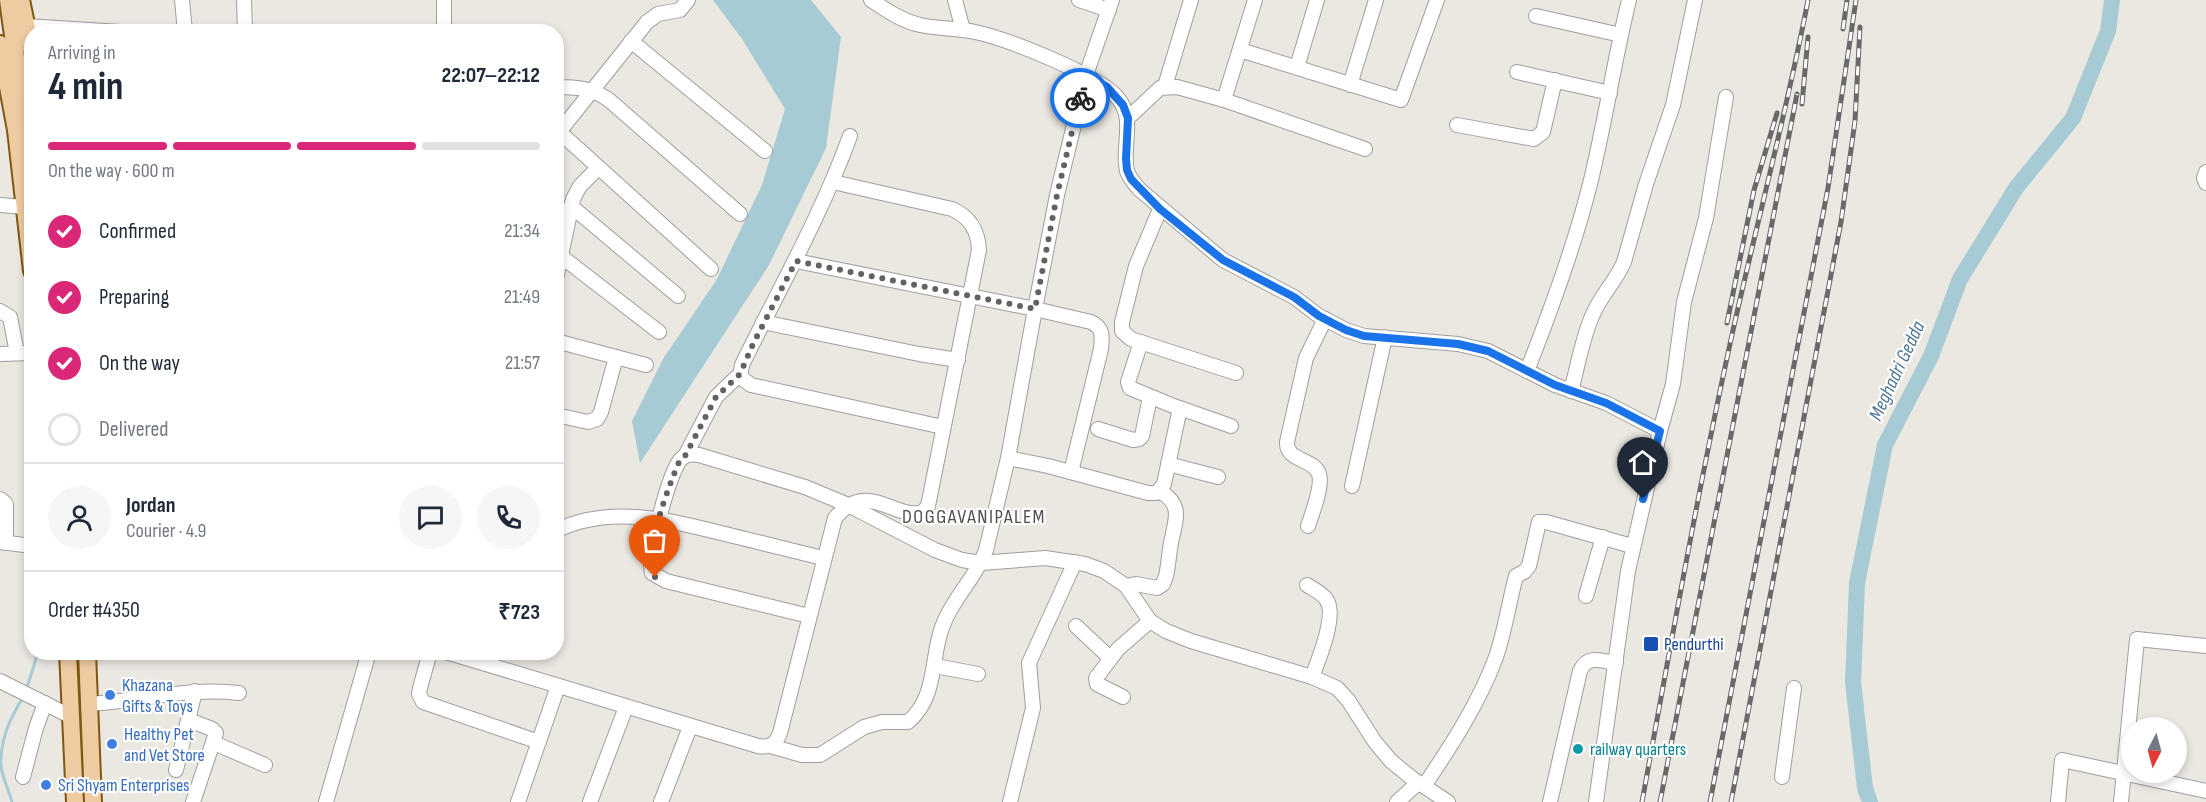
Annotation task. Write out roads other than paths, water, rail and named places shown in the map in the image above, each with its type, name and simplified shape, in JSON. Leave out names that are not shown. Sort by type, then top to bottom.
[{"type":"main road","points":[[8,0],[24,114]]},
{"type":"main road","points":[[21,0],[26,24]]},
{"type":"main road","points":[[0,44],[16,130],[24,207]]},
{"type":"main road","points":[[68,660],[75,802]]},
{"type":"main road","points":[[78,660],[84,802]]},
{"type":"main road","points":[[87,660],[93,802]]},
{"type":"street","points":[[182,0],[184,24]]},
{"type":"street","points":[[244,0],[245,24]]},
{"type":"street","points":[[444,0],[444,24]]},
{"type":"street","points":[[564,125],[653,17],[680,10],[688,0]]},
{"type":"street","points":[[871,0],[918,25],[963,30],[1010,43],[1098,80],[1117,96],[1128,118],[1127,170],[1140,190],[1223,260],[1294,297],[1325,319],[1356,334],[1477,347],[1571,391],[1606,403],[1660,431]]},
{"type":"street","points":[[955,0],[963,30]]},
{"type":"street","points":[[472,660],[690,727],[758,746],[770,746],[802,755],[820,755],[864,727],[882,722],[908,722],[914,716],[928,691],[945,618],[981,563],[1008,458],[1057,195],[1086,75],[1110,5],[1079,0]]},
{"type":"street","points":[[1128,118],[1165,86],[1191,0]]},
{"type":"street","points":[[1224,100],[1254,0]]},
{"type":"street","points":[[1296,67],[1317,0]]},
{"type":"street","points":[[1350,85],[1376,0]]},
{"type":"street","points":[[1240,50],[1401,100],[1437,0]]},
{"type":"street","points":[[1527,371],[1558,293],[1581,216],[1629,0]]},
{"type":"street","points":[[1571,391],[1590,322],[1602,298],[1620,273],[1624,262],[1646,184],[1673,105],[1695,0]]},
{"type":"street","points":[[1536,16],[1621,35]]},
{"type":"street","points":[[631,41],[765,151]]},
{"type":"street","points":[[1517,72],[1610,93]]},
{"type":"street","points":[[1457,125],[1534,139],[1543,132],[1555,80]]},
{"type":"street","points":[[1165,86],[1224,100],[1365,149]]},
{"type":"street","points":[[564,87],[592,90],[617,106],[740,214]]},
{"type":"street","points":[[1596,802],[1632,546],[1675,376],[1684,302],[1706,218],[1726,97]]},
{"type":"street","points":[[850,136],[833,182],[796,261],[742,365],[740,374],[742,380],[751,385],[943,427]]},
{"type":"street","points":[[564,137],[711,269]]},
{"type":"street","points":[[564,236],[566,214],[580,186],[598,168]]},
{"type":"street","points":[[2206,172],[2204,178],[2206,183]]},
{"type":"street","points":[[770,746],[776,742],[780,733],[835,518],[848,505],[866,501],[909,512],[923,512],[930,499],[978,263],[979,241],[972,224],[962,213],[833,182]]},
{"type":"street","points":[[0,205],[24,207]]},
{"type":"street","points":[[1160,209],[1137,266],[1121,327],[1126,336],[1236,373]]},
{"type":"street","points":[[566,214],[678,296]]},
{"type":"street","points":[[564,259],[659,332]]},
{"type":"street","points":[[796,261],[1035,309],[1098,325],[1101,330],[1101,350],[1071,472]]},
{"type":"street","points":[[0,310],[10,317],[24,353],[0,354]]},
{"type":"street","points":[[1308,526],[1320,486],[1320,476],[1315,467],[1290,453],[1287,442],[1306,358],[1325,319]]},
{"type":"street","points":[[763,322],[958,360]]},
{"type":"street","points":[[1352,486],[1385,337]]},
{"type":"street","points":[[1141,342],[1128,385],[1132,389],[1231,426]]},
{"type":"street","points":[[564,343],[646,365]]},
{"type":"street","points":[[564,417],[588,422],[597,419],[616,357]]},
{"type":"street","points":[[740,374],[716,397],[672,477],[650,561],[652,573],[655,577],[666,581],[809,616]]},
{"type":"street","points":[[1098,429],[1138,440],[1142,436],[1150,397]]},
{"type":"street","points":[[1008,458],[1153,494],[1160,491],[1165,481],[1180,408]]},
{"type":"street","points":[[685,456],[699,455],[805,487],[848,505],[949,556],[981,563],[1045,558],[1075,562],[1104,570],[1126,586],[1150,621],[1158,627],[1185,639],[1312,677],[1342,692],[1375,742],[1391,761],[1448,802]]},
{"type":"street","points":[[1168,464],[1218,477]]},
{"type":"street","points":[[1126,586],[1136,584],[1157,588],[1163,584],[1166,576],[1176,514],[1173,503],[1160,491]]},
{"type":"street","points":[[0,499],[6,504],[3,542],[24,545]]},
{"type":"street","points":[[564,528],[575,523],[609,517],[637,517],[659,520],[823,558]]},
{"type":"street","points":[[1396,802],[1421,784],[1444,757],[1472,707],[1496,656],[1516,576],[1529,566],[1538,523],[1546,522],[1632,546]]},
{"type":"street","points":[[1586,596],[1603,537]]},
{"type":"street","points":[[1010,802],[1033,708],[1029,663],[1075,562]]},
{"type":"street","points":[[1307,585],[1325,598],[1330,608],[1327,635],[1312,677]]},
{"type":"street","points":[[1122,697],[1101,687],[1096,681],[1110,658],[1150,621]]},
{"type":"street","points":[[1076,626],[1110,658]]},
{"type":"street","points":[[2129,717],[2137,639],[2206,646]]},
{"type":"street","points":[[326,802],[367,660]]},
{"type":"street","points":[[428,660],[420,688],[423,702],[539,742]]},
{"type":"street","points":[[1550,802],[1580,671],[1585,662],[1589,660],[1616,663]]},
{"type":"street","points":[[935,666],[978,674]]},
{"type":"street","points":[[0,681],[70,716]]},
{"type":"street","points":[[518,802],[558,686]]},
{"type":"street","points":[[1782,777],[1794,688]]},
{"type":"street","points":[[88,704],[128,701],[195,691],[217,690],[239,693]]},
{"type":"street","points":[[176,770],[195,691]]},
{"type":"street","points":[[23,777],[45,703]]},
{"type":"street","points":[[590,802],[626,707]]},
{"type":"street","points":[[189,720],[215,731],[214,743],[193,802]]},
{"type":"street","points":[[661,802],[690,727]]},
{"type":"street","points":[[214,743],[265,765]]},
{"type":"street","points":[[2058,802],[2061,760],[2121,772]]},
{"type":"street","points":[[2121,802],[2123,783]]},
{"type":"street","points":[[2170,783],[2206,791]]},
{"type":"water","points":[[713,0],[811,0],[841,37],[826,148],[769,265],[640,463],[632,421],[663,359],[717,279],[762,185],[785,109],[742,39]]},
{"type":"waterway","name":"Meghadri Gedda","points":[[1870,802],[1865,788],[1853,682],[1857,583],[1885,445],[1931,356],[1960,279],[2016,188],[2073,118],[2108,31],[2112,0]]},
{"type":"waterway","points":[[26,691],[36,660]]},
{"type":"waterway","points":[[12,802],[1,765],[2,746],[14,713],[23,697]]},
{"type":"railway","points":[[1642,802],[1718,401],[1808,0]]},
{"type":"railway","points":[[1843,29],[1847,0]]},
{"type":"railway","points":[[1710,802],[1828,188],[1856,0]]},
{"type":"railway","points":[[1731,802],[1841,222],[1855,121],[1860,27]]},
{"type":"railway","points":[[1802,104],[1808,37]]},
{"type":"railway","points":[[1660,802],[1797,94]]},
{"type":"railway","points":[[1727,323],[1754,190],[1777,113]]},
{"type":"place","name":"Pendurthi","points":[[1651,644]]},
{"type":"place","name":"Khazana Gifts & Toys","points":[[110,695]]},
{"type":"place","name":"Healthy Pet and Vet Store","points":[[112,744]]},
{"type":"place","name":"railway quarters","points":[[1578,749]]},
{"type":"place","name":"Sri Shyam Enterprises","points":[[46,785]]},
{"type":"district","name":"DOGGAVANIPALEM","points":[[974,517]]}]
